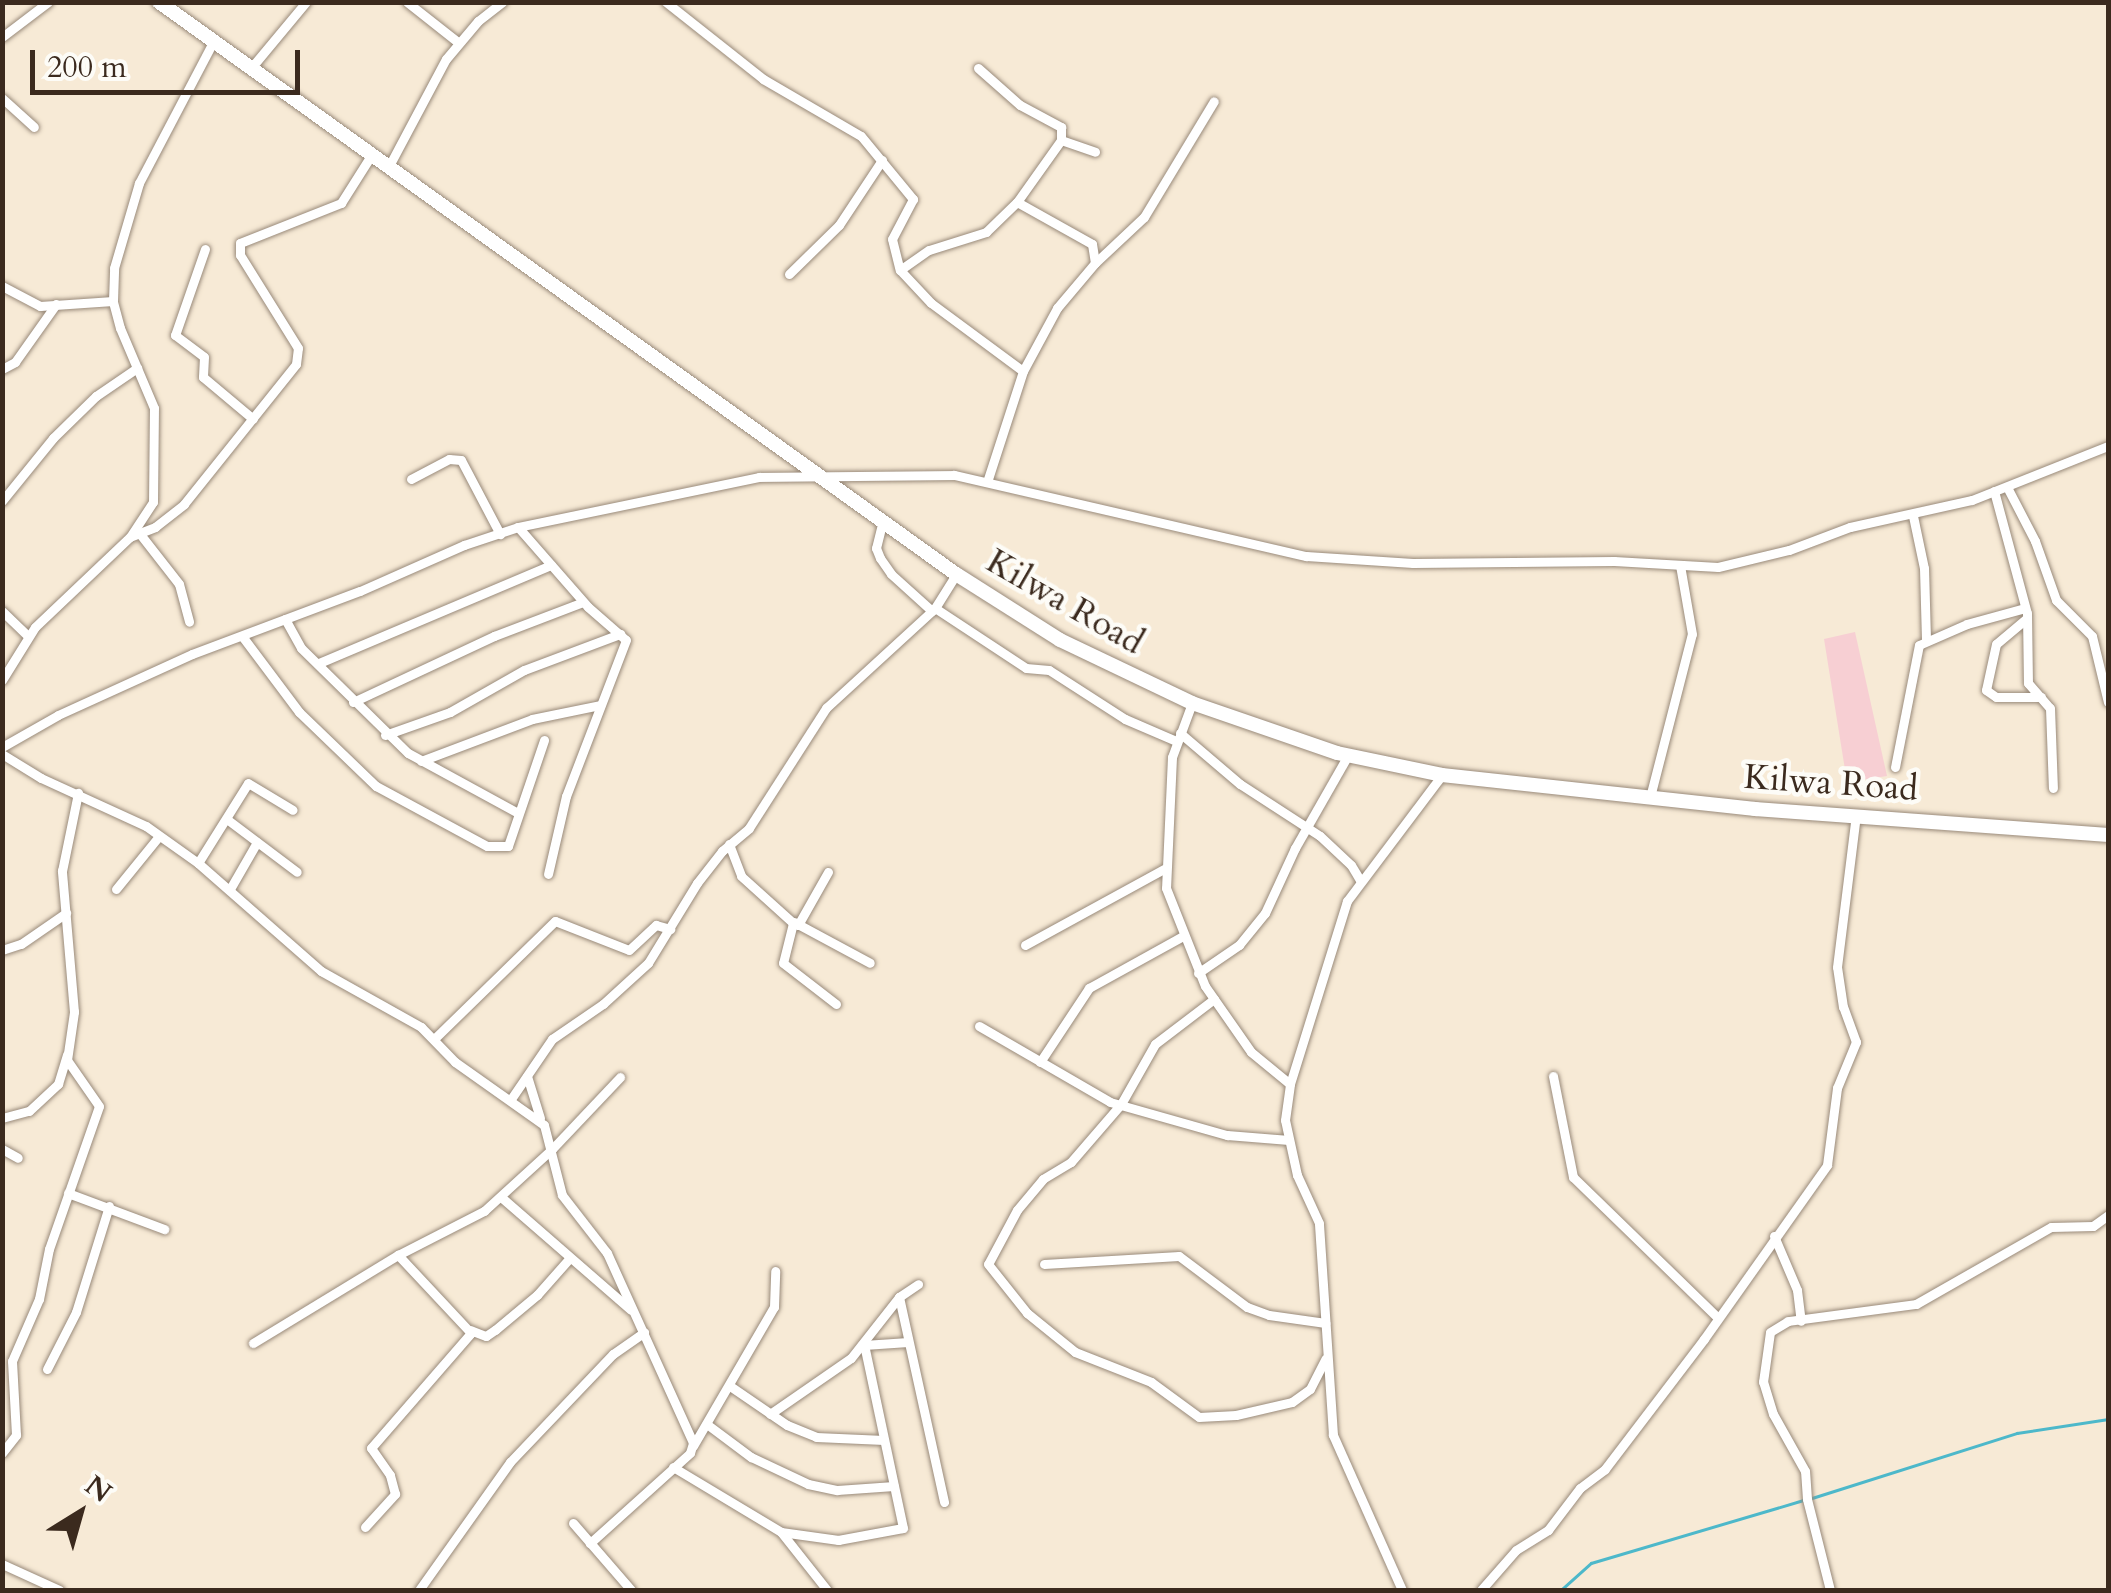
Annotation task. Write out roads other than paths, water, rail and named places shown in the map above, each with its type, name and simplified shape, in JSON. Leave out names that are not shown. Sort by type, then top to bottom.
[{"type":"highway","name":"Kilwa Road","points":[[158,2],[882,524],[1060,640],[1192,703],[1348,755],[1442,775],[1650,798],[2108,835]]},
{"type":"street","points":[[2,37],[48,2]]},
{"type":"street","points":[[251,68],[306,2]]},
{"type":"street","points":[[407,2],[459,43]]},
{"type":"street","points":[[389,166],[459,43],[502,2]]},
{"type":"street","points":[[666,2],[763,78],[854,129],[913,198],[892,238],[900,270],[931,303],[1023,371]]},
{"type":"street","points":[[135,536],[152,502],[154,408],[114,301],[114,268],[139,183],[214,40]]},
{"type":"street","points":[[900,270],[929,250],[982,235],[1017,202],[1062,140],[1061,127],[1020,105],[978,68]]},
{"type":"street","points":[[2,98],[34,127]]},
{"type":"street","points":[[987,482],[1023,371],[1057,308],[1095,263],[1144,216],[1214,100]]},
{"type":"street","points":[[1062,140],[1095,152]]},
{"type":"street","points":[[2,680],[28,636],[135,536],[184,504],[288,376],[299,353],[240,255],[240,244],[278,225],[341,203],[372,154]]},
{"type":"street","points":[[789,274],[839,225],[882,160]]},
{"type":"street","points":[[1017,202],[1090,242],[1095,263]]},
{"type":"street","points":[[204,248],[174,335],[204,357],[203,377],[254,419]]},
{"type":"street","points":[[2,286],[33,304],[114,301]]},
{"type":"street","points":[[2,369],[15,362],[56,304]]},
{"type":"street","points":[[2,501],[40,451],[72,419],[96,396],[138,368]]},
{"type":"street","points":[[2,746],[58,715],[242,636],[518,527],[725,483],[819,475],[933,472],[1306,556],[1430,563],[1614,561],[1731,566],[1834,536],[1850,527],[1913,516],[1994,492],[2108,446]]},
{"type":"street","points":[[412,480],[448,459],[461,460],[500,534]]},
{"type":"street","points":[[2006,487],[2035,542],[2056,600],[2092,636],[2108,702]]},
{"type":"street","points":[[1994,492],[2026,613],[2028,683],[2049,704],[2053,788]]},
{"type":"street","points":[[1895,767],[1916,653],[1926,639],[1924,568],[1913,516]]},
{"type":"street","points":[[882,524],[876,548],[880,558],[891,574],[934,610],[1026,668],[1049,670],[1125,719],[1178,737],[1306,827],[1350,863],[1360,880]]},
{"type":"street","points":[[518,527],[583,602],[626,644],[566,796],[548,874]]},
{"type":"street","points":[[135,536],[179,584],[189,622]]},
{"type":"street","points":[[319,664],[550,565]]},
{"type":"street","points":[[1650,798],[1692,634],[1680,565]]},
{"type":"street","points":[[511,1099],[552,1039],[603,1004],[648,963],[697,883],[749,828],[826,708],[934,610],[956,574]]},
{"type":"street","points":[[353,702],[494,636],[583,602]]},
{"type":"street","points":[[2,612],[28,636]]},
{"type":"street","points":[[1926,639],[2026,613]]},
{"type":"street","points":[[2026,613],[1990,655],[1986,690],[1996,696],[2040,698]]},
{"type":"street","points":[[285,619],[301,648],[385,734],[421,761],[518,812]]},
{"type":"street","points":[[385,734],[450,712],[524,670],[620,634]]},
{"type":"street","points":[[242,636],[299,712],[387,793],[489,846],[508,846],[544,740]]},
{"type":"street","points":[[1192,703],[1178,737],[1164,869],[1198,973],[1251,1052],[1290,1084]]},
{"type":"street","points":[[421,761],[532,719],[600,705]]},
{"type":"street","points":[[2,754],[41,778],[159,836],[230,889],[320,971],[394,1010],[434,1039],[455,1062],[541,1120]]},
{"type":"street","points":[[1198,973],[1238,945],[1265,912],[1306,827],[1348,755]]},
{"type":"street","points":[[1402,1590],[1333,1435],[1319,1222],[1297,1175],[1285,1120],[1290,1084],[1346,901],[1442,775]]},
{"type":"street","points":[[198,863],[251,782],[292,810]]},
{"type":"street","points":[[2,1118],[28,1111],[58,1084],[68,1051],[74,1012],[63,860],[78,793]]},
{"type":"street","points":[[1481,1590],[1516,1550],[1548,1530],[1580,1488],[1605,1469],[1827,1165],[1838,1088],[1856,1044],[1843,1008],[1837,967],[1856,815]]},
{"type":"street","points":[[228,820],[297,872]]},
{"type":"street","points":[[116,890],[159,836]]},
{"type":"street","points":[[230,889],[257,842]]},
{"type":"street","points":[[730,844],[742,876],[795,923],[870,962]]},
{"type":"street","points":[[1025,945],[1164,869]]},
{"type":"street","points":[[828,872],[795,923],[783,963],[836,1004]]},
{"type":"street","points":[[2,950],[21,944],[66,913]]},
{"type":"street","points":[[434,1039],[555,922],[629,950],[656,925],[670,928]]},
{"type":"street","points":[[1040,1062],[1089,988],[1183,936]]},
{"type":"street","points":[[1214,999],[1155,1044],[1122,1104],[1071,1162],[1043,1179],[1016,1210],[988,1262],[1027,1313],[1075,1352],[1155,1384],[1199,1417],[1236,1415],[1292,1402],[1310,1389],[1327,1356]]},
{"type":"street","points":[[979,1026],[1122,1104],[1227,1135],[1289,1140]]},
{"type":"street","points":[[2,1452],[16,1435],[12,1361],[39,1298],[68,1194],[99,1106],[69,1065],[68,1051]]},
{"type":"street","points":[[527,1076],[552,1149],[562,1196],[607,1253],[693,1446]]},
{"type":"street","points":[[1553,1076],[1573,1177],[1718,1318]]},
{"type":"street","points":[[253,1344],[398,1255],[484,1211],[552,1149],[620,1077]]},
{"type":"street","points":[[2,1149],[18,1158]]},
{"type":"street","points":[[68,1194],[164,1228]]},
{"type":"street","points":[[501,1197],[633,1312]]},
{"type":"street","points":[[47,1368],[76,1312],[109,1206]]},
{"type":"street","points":[[1830,1590],[1807,1499],[1805,1471],[1774,1414],[1763,1382],[1770,1332],[1779,1324],[1916,1304],[2051,1226],[2093,1226],[2108,1215]]},
{"type":"street","points":[[1774,1236],[1797,1290],[1801,1321]]},
{"type":"street","points":[[398,1255],[470,1330],[488,1336],[536,1296],[569,1259]]},
{"type":"street","points":[[1044,1264],[1179,1256],[1248,1307],[1269,1315],[1325,1323]]},
{"type":"street","points":[[590,1543],[673,1467],[708,1426],[774,1307],[775,1270]]},
{"type":"street","points":[[770,1414],[864,1345],[898,1297],[918,1284]]},
{"type":"street","points":[[898,1297],[944,1502]]},
{"type":"street","points":[[365,1526],[395,1494],[390,1475],[371,1448],[470,1330]]},
{"type":"street","points":[[419,1590],[510,1462],[604,1364],[644,1332]]},
{"type":"street","points":[[864,1345],[908,1342]]},
{"type":"street","points":[[781,1532],[838,1540],[900,1531],[903,1526],[864,1345]]},
{"type":"street","points":[[730,1386],[770,1414],[816,1437],[884,1440]]},
{"type":"street","points":[[708,1426],[751,1457],[808,1484],[837,1490],[894,1486]]},
{"type":"street","points":[[673,1467],[781,1532],[827,1590]]},
{"type":"street","points":[[573,1522],[632,1590]]},
{"type":"street","points":[[2,1564],[59,1590]]},
{"type":"waterway","points":[[1812,1498],[2017,1433],[2108,1419]]},
{"type":"waterway","points":[[1561,1590],[1591,1563],[1804,1500]]}]
